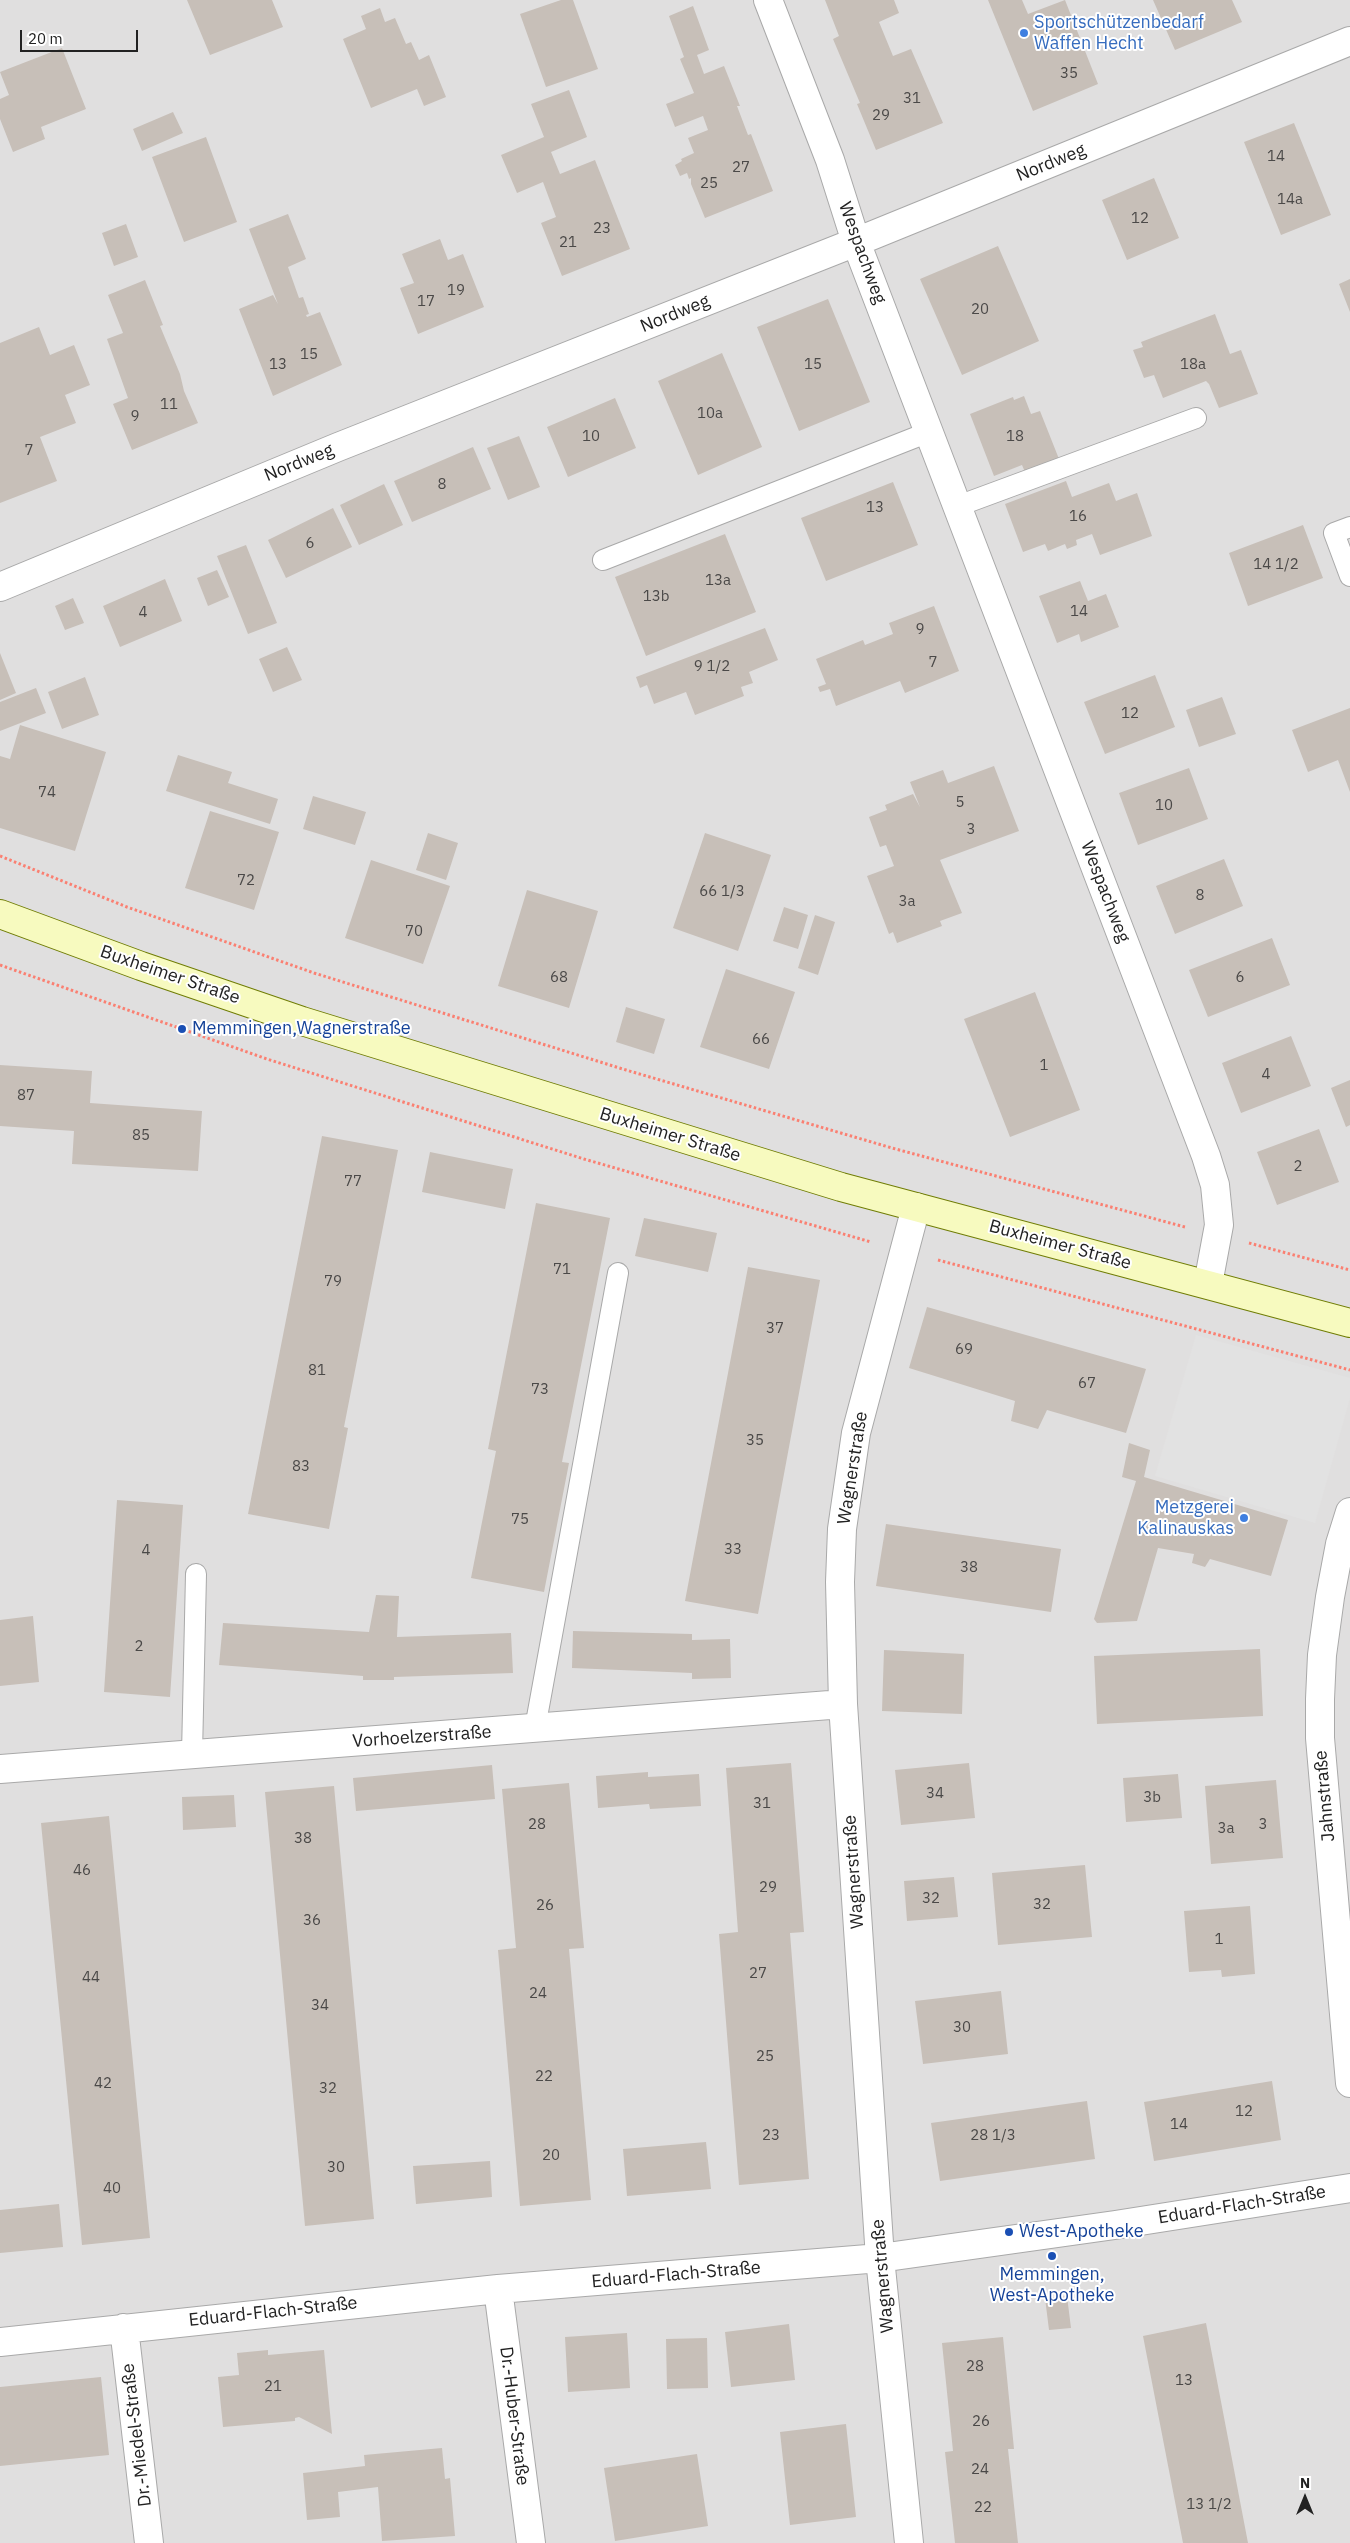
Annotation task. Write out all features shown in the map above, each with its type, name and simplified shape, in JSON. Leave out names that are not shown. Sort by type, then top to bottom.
[{"type":"main road","name":"Buxheimer Straße","points":[[0,914],[141,966],[302,1021],[831,1184],[1350,1323]]},
{"type":"street","name":"Wespachweg","points":[[768,0],[830,160],[856,242],[1206,1156],[1215,1185],[1219,1225],[1208,1284]]},
{"type":"street","name":"Nordweg","points":[[0,587],[348,443],[856,242],[1350,42]]},
{"type":"street","name":"Wagnerstraße","points":[[909,2543],[880,2258],[843,1704],[840,1582],[842,1529],[860,1415],[916,1207]]},
{"type":"street","name":"Jahnstraße","points":[[1350,1512],[1340,1544],[1322,1656],[1320,1738],[1350,2083]]},
{"type":"street","name":"Vorhoelzerstraße","points":[[0,1769],[843,1704]]},
{"type":"street","name":"Eduard-Flach-Straße","points":[[0,2342],[498,2289],[880,2258],[1115,2225],[1350,2188]]},
{"type":"street","name":"Dr.-Huber-Straße","points":[[498,2289],[531,2543]]},
{"type":"street","name":"Dr.-Miedel-Straße","points":[[124,2328],[149,2543]]},
{"type":"lane","points":[[958,506],[1196,418]]},
{"type":"lane","points":[[603,560],[929,432]]},
{"type":"lane","points":[[1350,527],[1334,533],[1350,576]]},
{"type":"lane","points":[[535,1728],[618,1273]]},
{"type":"lane","points":[[192,1754],[196,1574]]},
{"type":"path","points":[[0,856],[127,907],[323,976],[626,1070],[882,1145],[1350,1270]]},
{"type":"path","points":[[0,965],[276,1062],[584,1159],[904,1251],[1350,1370]]},
{"type":"shaded area","points":[[0,0],[1350,0],[1350,2543],[0,2543]]},
{"type":"shaded area","points":[[1196,1335],[1350,1378],[1350,1398],[1315,1523],[1155,1476]]},
{"type":"building","points":[[187,0],[272,0],[283,27],[210,55]]},
{"type":"building","points":[[561,0],[573,0],[598,69],[546,87],[520,14]]},
{"type":"building","points":[[825,0],[894,0],[899,13],[879,22],[893,56],[911,49],[943,123],[876,150],[857,104],[860,103],[833,39],[839,36]]},
{"type":"building","points":[[988,0],[1022,0],[1028,14],[1065,0],[1098,84],[1033,111]]},
{"type":"building","points":[[1153,0],[1232,0],[1242,22],[1175,50]]},
{"type":"building","points":[[693,6],[709,50],[697,55],[704,74],[724,66],[740,106],[737,106],[748,135],[751,134],[773,191],[705,218],[691,184],[691,178],[689,179],[687,173],[680,176],[675,165],[682,161],[681,159],[694,153],[688,138],[708,130],[703,116],[675,127],[666,104],[694,93],[680,59],[684,57],[669,16]]},
{"type":"building","points":[[380,8],[385,22],[395,18],[406,44],[411,42],[419,60],[429,55],[446,97],[424,106],[417,89],[371,108],[343,39],[366,29],[361,16]]},
{"type":"building","points":[[62,48],[86,109],[41,127],[45,139],[13,152],[0,119],[0,99],[9,95],[0,72]]},
{"type":"building","points":[[569,90],[587,137],[551,152],[560,174],[595,160],[630,249],[562,276],[541,223],[556,217],[543,182],[517,193],[501,155],[544,137],[531,104]]},
{"type":"building","points":[[173,112],[183,133],[142,151],[133,129]]},
{"type":"building","points":[[1294,123],[1331,215],[1281,235],[1244,142]]},
{"type":"building","points":[[206,137],[237,222],[184,242],[152,157]]},
{"type":"building","points":[[1154,178],[1179,238],[1127,260],[1102,200]]},
{"type":"building","points":[[288,214],[306,259],[288,267],[299,298],[303,297],[309,314],[306,315],[307,317],[320,312],[342,365],[273,396],[239,309],[273,295],[278,304],[249,229]]},
{"type":"building","points":[[126,224],[138,257],[114,266],[102,233]]},
{"type":"building","points":[[440,239],[448,260],[463,254],[484,307],[418,334],[400,288],[414,283],[402,254]]},
{"type":"building","points":[[998,246],[1039,341],[962,375],[920,279]]},
{"type":"building","points":[[1350,279],[1350,312],[1339,284]]},
{"type":"building","points":[[145,280],[163,325],[160,326],[180,374],[184,391],[198,423],[132,450],[113,404],[128,398],[107,339],[123,333],[108,295]]},
{"type":"building","points":[[828,299],[870,402],[799,431],[757,327]]},
{"type":"building","points":[[1215,314],[1230,354],[1241,350],[1258,394],[1219,408],[1206,381],[1163,398],[1154,375],[1144,378],[1133,350],[1143,347],[1141,342]]},
{"type":"building","points":[[39,327],[50,355],[74,345],[90,385],[65,395],[76,423],[40,437],[57,481],[0,503],[0,343]]},
{"type":"building","points":[[722,353],[762,447],[698,475],[658,381]]},
{"type":"building","points":[[1024,396],[1031,414],[1040,411],[1059,459],[1025,472],[1022,465],[994,476],[970,414],[1013,397],[1014,400]]},
{"type":"building","points":[[615,398],[636,448],[568,477],[547,427]]},
{"type":"building","points":[[519,436],[540,487],[508,500],[487,448]]},
{"type":"building","points":[[473,447],[491,489],[412,522],[394,481]]},
{"type":"building","points":[[1066,481],[1072,497],[1109,483],[1116,501],[1137,493],[1152,536],[1100,555],[1092,534],[1076,540],[1077,545],[1067,549],[1065,544],[1048,551],[1045,544],[1023,552],[1005,504]]},
{"type":"building","points":[[893,482],[918,545],[826,581],[801,518]]},
{"type":"building","points":[[384,484],[403,525],[359,545],[340,505]]},
{"type":"building","points":[[333,508],[352,547],[286,578],[268,540]]},
{"type":"building","points":[[1303,525],[1323,578],[1248,606],[1229,553]]},
{"type":"building","points":[[725,534],[756,612],[646,656],[615,577]]},
{"type":"building","points":[[246,545],[277,623],[248,634],[217,556]]},
{"type":"building","points":[[217,570],[229,597],[208,606],[197,578]]},
{"type":"building","points":[[165,579],[182,621],[120,647],[103,606]]},
{"type":"building","points":[[1080,581],[1088,601],[1106,594],[1119,627],[1081,642],[1079,634],[1057,643],[1039,596]]},
{"type":"building","points":[[73,598],[84,623],[65,630],[55,606]]},
{"type":"building","points":[[934,606],[959,671],[905,693],[900,681],[836,706],[830,689],[820,692],[818,687],[826,684],[816,659],[863,640],[865,645],[893,634],[889,623]]},
{"type":"building","points":[[765,628],[778,660],[749,672],[753,683],[741,687],[744,696],[695,715],[686,692],[654,704],[647,685],[640,688],[636,677]]},
{"type":"building","points":[[287,647],[302,680],[273,692],[259,659]]},
{"type":"building","points":[[0,653],[16,693],[0,700]]},
{"type":"building","points":[[1155,675],[1175,727],[1105,754],[1084,702]]},
{"type":"building","points":[[85,677],[99,715],[62,729],[48,692]]},
{"type":"building","points":[[36,688],[46,713],[0,731],[0,702]]},
{"type":"building","points":[[1222,697],[1236,734],[1199,747],[1186,710]]},
{"type":"building","points":[[1350,708],[1350,792],[1338,760],[1308,772],[1292,730]]},
{"type":"building","points":[[20,725],[106,752],[75,851],[0,828],[0,756],[10,759]]},
{"type":"building","points":[[178,755],[232,772],[228,783],[278,799],[270,824],[166,791]]},
{"type":"building","points":[[994,766],[1019,831],[940,860],[962,913],[940,921],[942,926],[897,943],[893,932],[889,934],[867,876],[894,866],[886,845],[880,847],[869,817],[887,810],[885,805],[913,794],[920,807],[910,782],[943,770],[948,783]]},
{"type":"building","points":[[1189,768],[1208,819],[1138,845],[1119,793]]},
{"type":"building","points":[[313,796],[366,812],[355,845],[303,829]]},
{"type":"building","points":[[210,811],[279,832],[254,910],[185,888]]},
{"type":"building","points":[[428,833],[458,843],[446,880],[416,870]]},
{"type":"building","points":[[705,833],[771,855],[738,951],[673,928]]},
{"type":"building","points":[[1224,859],[1243,906],[1175,934],[1156,886]]},
{"type":"building","points":[[371,860],[450,886],[423,964],[345,938]]},
{"type":"building","points":[[527,890],[598,911],[569,1008],[498,986]]},
{"type":"building","points":[[784,907],[808,915],[798,949],[773,941]]},
{"type":"building","points":[[815,915],[835,922],[818,975],[798,968]]},
{"type":"building","points":[[1272,938],[1290,985],[1208,1017],[1189,970]]},
{"type":"building","points":[[726,969],[795,992],[769,1069],[700,1047]]},
{"type":"building","points":[[1035,992],[1080,1110],[1010,1137],[964,1019]]},
{"type":"building","points":[[626,1007],[665,1019],[654,1054],[616,1042]]},
{"type":"building","points":[[1291,1036],[1311,1086],[1241,1113],[1222,1063]]},
{"type":"building","points":[[0,1065],[92,1071],[90,1103],[202,1111],[198,1171],[72,1164],[74,1131],[0,1126]]},
{"type":"building","points":[[1350,1080],[1350,1125],[1346,1127],[1331,1088]]},
{"type":"building","points":[[1319,1129],[1339,1182],[1277,1205],[1257,1152]]},
{"type":"building","points":[[322,1136],[398,1150],[344,1427],[348,1428],[329,1529],[248,1514]]},
{"type":"building","points":[[430,1152],[513,1169],[505,1209],[422,1192]]},
{"type":"building","points":[[536,1203],[610,1218],[562,1462],[569,1463],[544,1592],[471,1578],[496,1451],[488,1449]]},
{"type":"building","points":[[644,1218],[717,1233],[708,1272],[635,1256]]},
{"type":"building","points":[[748,1267],[820,1280],[758,1614],[685,1601]]},
{"type":"building","points":[[927,1307],[1146,1369],[1126,1433],[1047,1410],[1038,1429],[1011,1421],[1015,1401],[909,1368]]},
{"type":"building","points":[[1129,1443],[1150,1450],[1144,1477],[1288,1520],[1271,1576],[1210,1559],[1205,1567],[1192,1563],[1194,1554],[1158,1548],[1137,1621],[1097,1623],[1094,1619],[1136,1481],[1122,1477]]},
{"type":"building","points":[[117,1500],[183,1505],[170,1697],[104,1692]]},
{"type":"building","points":[[886,1524],[1061,1549],[1051,1612],[876,1586]]},
{"type":"building","points":[[376,1595],[399,1596],[397,1637],[511,1633],[513,1673],[394,1677],[394,1680],[363,1680],[363,1676],[219,1665],[223,1623],[369,1632]]},
{"type":"building","points":[[33,1616],[39,1682],[0,1686],[0,1620]]},
{"type":"building","points":[[573,1631],[692,1634],[692,1640],[730,1639],[731,1678],[692,1679],[692,1673],[572,1668]]},
{"type":"building","points":[[1260,1649],[1263,1716],[1097,1724],[1094,1656]]},
{"type":"building","points":[[884,1650],[964,1654],[962,1714],[882,1711]]},
{"type":"building","points":[[791,1763],[804,1932],[790,1933],[809,2179],[739,2185],[719,1934],[738,1932],[726,1768]]},
{"type":"building","points":[[969,1763],[975,1818],[901,1825],[895,1770]]},
{"type":"building","points":[[492,1765],[495,1799],[356,1811],[353,1778]]},
{"type":"building","points":[[648,1772],[648,1777],[699,1774],[701,1806],[650,1809],[649,1804],[598,1808],[596,1776]]},
{"type":"building","points":[[1178,1774],[1182,1818],[1126,1822],[1123,1778]]},
{"type":"building","points":[[1276,1780],[1283,1858],[1211,1864],[1205,1786]]},
{"type":"building","points":[[569,1783],[584,1948],[569,1949],[591,2200],[520,2206],[498,1950],[516,1948],[502,1789]]},
{"type":"building","points":[[334,1786],[374,2219],[305,2226],[265,1792]]},
{"type":"building","points":[[234,1795],[236,1827],[183,1830],[182,1797]]},
{"type":"building","points":[[109,1816],[150,2238],[82,2245],[41,1823]]},
{"type":"building","points":[[1085,1865],[1092,1937],[998,1945],[992,1873]]},
{"type":"building","points":[[954,1877],[958,1917],[907,1921],[904,1881]]},
{"type":"building","points":[[1250,1906],[1255,1974],[1222,1977],[1221,1970],[1189,1972],[1184,1911]]},
{"type":"building","points":[[1001,1991],[1008,2054],[923,2064],[915,2001]]},
{"type":"building","points":[[1272,2081],[1281,2140],[1154,2161],[1144,2102]]},
{"type":"building","points":[[1087,2101],[1095,2159],[940,2181],[931,2123]]},
{"type":"building","points":[[706,2142],[711,2189],[627,2196],[623,2149]]},
{"type":"building","points":[[490,2161],[492,2197],[416,2204],[413,2166]]},
{"type":"building","points":[[59,2204],[63,2247],[0,2253],[0,2210]]},
{"type":"building","points":[[1067,2296],[1071,2328],[1049,2330],[1045,2298]]},
{"type":"building","points":[[1206,2323],[1248,2543],[1183,2543],[1143,2336]]},
{"type":"building","points":[[789,2324],[795,2380],[731,2387],[725,2332]]},
{"type":"building","points":[[627,2333],[630,2388],[568,2392],[565,2337]]},
{"type":"building","points":[[1003,2337],[1014,2449],[1008,2449],[1018,2543],[955,2543],[945,2452],[953,2451],[942,2343]]},
{"type":"building","points":[[707,2338],[708,2388],[667,2389],[666,2339]]},
{"type":"building","points":[[268,2350],[268,2355],[324,2350],[332,2434],[299,2417],[295,2418],[295,2421],[223,2427],[218,2377],[239,2375],[237,2353]]},
{"type":"building","points":[[101,2377],[109,2455],[0,2466],[0,2387]]},
{"type":"building","points":[[846,2424],[856,2517],[790,2525],[780,2432]]},
{"type":"building","points":[[442,2448],[445,2479],[450,2478],[455,2536],[382,2541],[378,2487],[338,2492],[340,2517],[307,2520],[303,2473],[365,2466],[364,2455]]},
{"type":"building","points":[[697,2454],[708,2526],[615,2541],[604,2468]]},
{"type":"place","name":"Sportschützenbedarf Waffen Hecht","points":[[1024,33]]},
{"type":"place","name":"Memmingen,Wagnerstraße","points":[[182,1029]]},
{"type":"place","name":"Metzgerei Kalinauskas","points":[[1244,1518]]},
{"type":"place","name":"West-Apotheke","points":[[1009,2232]]},
{"type":"place","name":"Memmingen, West-Apotheke","points":[[1052,2256]]}]
